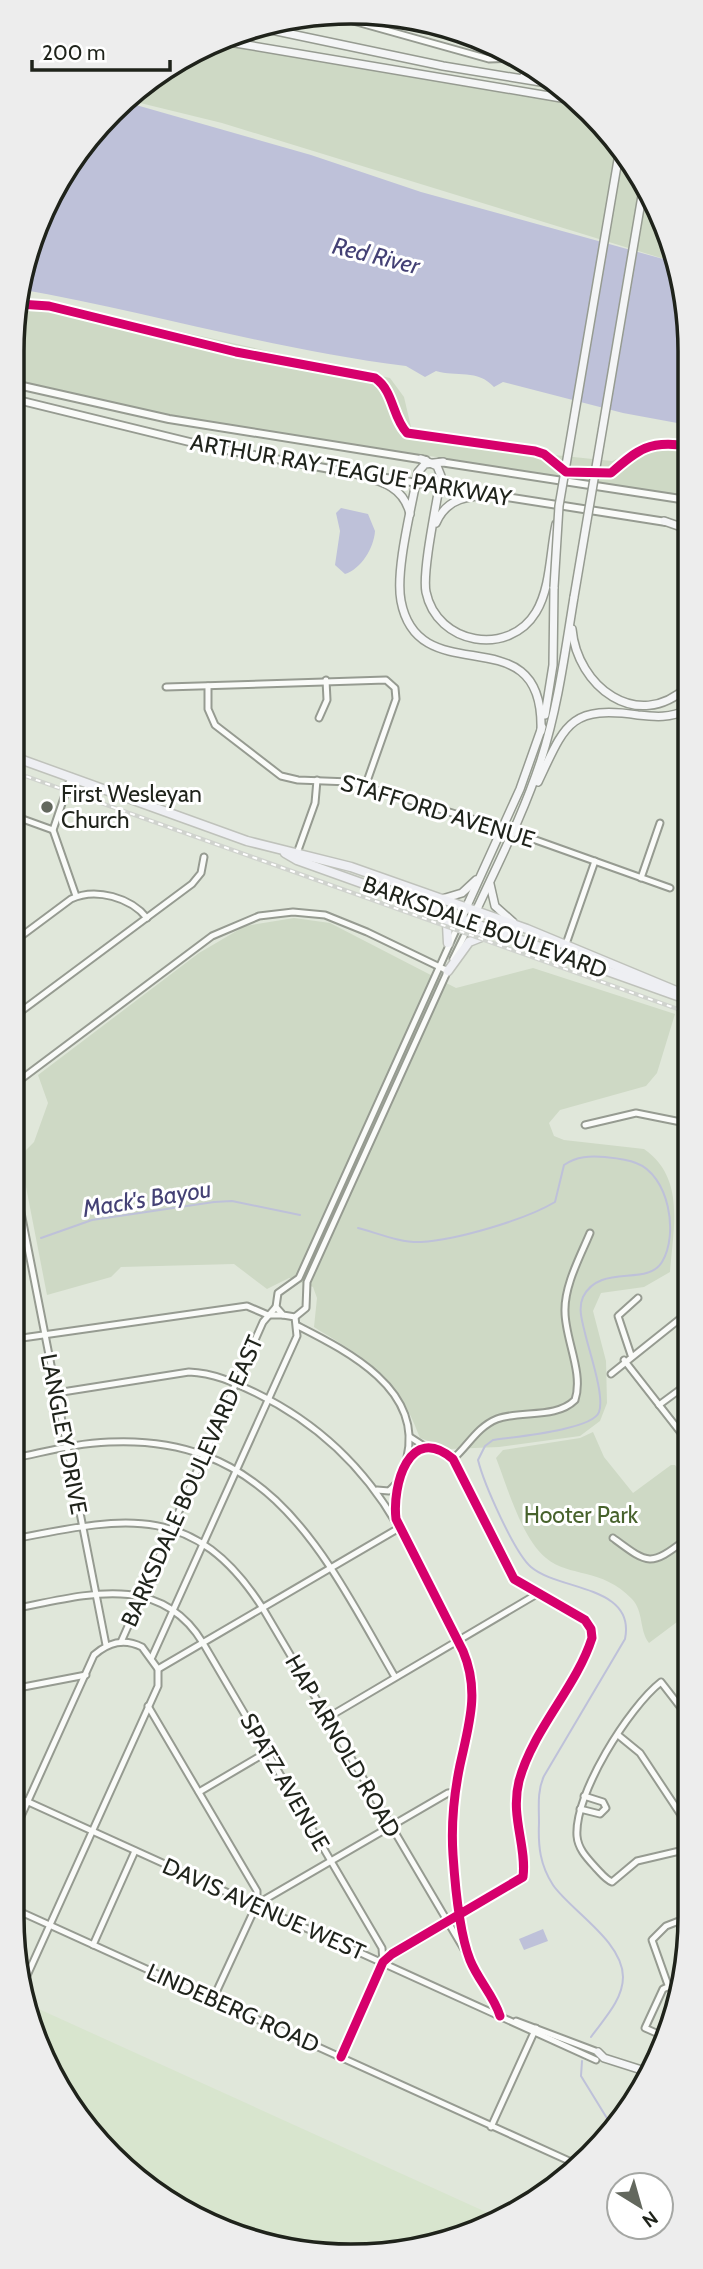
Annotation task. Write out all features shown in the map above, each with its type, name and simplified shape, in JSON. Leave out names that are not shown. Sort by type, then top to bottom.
[{"type":"main road","points":[[281,33],[537,83]]},
{"type":"main road","points":[[240,44],[555,97]]},
{"type":"main road","points":[[504,77],[526,75]]},
{"type":"main road","points":[[461,919],[541,731],[553,665],[550,587],[559,506],[618,162]]},
{"type":"main road","points":[[525,804],[554,715],[641,200]]},
{"type":"main road","points":[[421,459],[431,463],[440,472],[426,591],[440,621],[457,635],[486,641],[511,634],[535,614],[550,587]]},
{"type":"main road","points":[[443,462],[420,468],[416,483],[400,589],[409,623],[429,642],[445,652],[491,659],[521,672],[536,688],[540,699],[541,731]]},
{"type":"main road","points":[[349,472],[396,489],[405,502],[411,519]]},
{"type":"main road","points":[[432,537],[439,516],[452,502],[465,497],[494,495]]},
{"type":"main road","points":[[664,521],[678,525]]},
{"type":"main road","points":[[573,601],[572,630],[576,656],[591,680],[607,694],[626,702],[654,705],[678,694]]},
{"type":"main road","points":[[471,922],[525,804],[560,736],[585,715],[609,710],[657,718],[678,712]]},
{"type":"main road","name":"BARKSDALE BOULEVARD","points":[[24,761],[285,853],[374,876],[441,899],[566,944],[678,993]]},
{"type":"main road","name":"BARKSDALE BOULEVARD","points":[[296,856],[461,919],[678,994]]},
{"type":"main road","points":[[371,886],[374,876]]},
{"type":"main road","points":[[441,899],[461,894],[479,877]]},
{"type":"main road","points":[[492,878],[490,891],[495,906],[519,927]]},
{"type":"main road","points":[[430,907],[447,924],[448,943]]},
{"type":"main road","points":[[448,971],[471,940],[498,931]]},
{"type":"main road","points":[[562,955],[566,944]]},
{"type":"main road","points":[[599,2056],[641,2070]]},
{"type":"street","points":[[366,25],[489,59],[497,59]]},
{"type":"street","name":"ARTHUR RAY TEAGUE PARKWAY","points":[[24,386],[169,419],[678,499]]},
{"type":"street","name":"ARTHUR RAY TEAGUE PARKWAY","points":[[24,401],[210,447],[416,483],[664,521]]},
{"type":"street","points":[[166,687],[379,678],[393,685],[396,699],[365,787]]},
{"type":"street","points":[[319,718],[326,705],[326,680]]},
{"type":"street","name":"STAFFORD AVENUE","points":[[208,686],[210,715],[223,733],[281,776],[298,780],[340,780],[365,787],[513,831],[670,888]]},
{"type":"street","points":[[71,778],[53,830],[76,896]]},
{"type":"street","points":[[296,856],[315,803],[317,780]]},
{"type":"street","points":[[24,820],[53,830]]},
{"type":"street","points":[[641,878],[660,823]]},
{"type":"street","points":[[24,1009],[195,882],[204,865],[204,857]]},
{"type":"street","points":[[566,944],[595,861]]},
{"type":"street","points":[[24,934],[76,896],[86,894],[126,900],[138,907],[147,918]]},
{"type":"street","points":[[24,1077],[202,943],[230,926],[259,916],[293,912],[325,915],[448,971]]},
{"type":"street","points":[[283,1315],[276,1307],[278,1293],[299,1278],[437,966],[461,919]]},
{"type":"street","points":[[24,1338],[247,1306],[268,1315],[295,1317],[304,1312],[307,1282],[471,922]]},
{"type":"street","points":[[585,1125],[636,1113],[678,1122]]},
{"type":"street","name":"LANGLEY DRIVE","points":[[24,1228],[106,1645]]},
{"type":"street","points":[[453,1459],[475,1434],[496,1420],[524,1412],[562,1409],[575,1399],[577,1387],[565,1313],[570,1286],[590,1233]]},
{"type":"street","points":[[286,1287],[299,1288],[307,1299]]},
{"type":"street","points":[[631,1355],[618,1316],[638,1298]]},
{"type":"street","name":"BARKSDALE BOULEVARD EAST","points":[[24,1811],[94,1655],[106,1645],[121,1642],[236,1383],[268,1315],[276,1307]]},
{"type":"street","points":[[153,1658],[297,1336],[295,1317]]},
{"type":"street","points":[[611,1374],[624,1360],[678,1320]]},
{"type":"street","points":[[298,1326],[338,1348],[380,1379],[402,1408],[410,1437],[395,1499],[399,1528]]},
{"type":"street","points":[[624,1360],[678,1429]]},
{"type":"street","points":[[56,1393],[189,1372],[209,1374],[269,1399],[325,1437],[374,1488],[399,1528],[458,1641],[470,1673],[473,1709],[456,1792],[453,1855],[470,1959],[500,2016]]},
{"type":"street","points":[[659,1405],[678,1391]]},
{"type":"street","points":[[341,2057],[383,1962],[446,1922],[521,1880],[524,1874],[516,1820],[519,1780],[592,1634],[584,1620],[517,1582],[509,1572],[453,1459],[410,1437]]},
{"type":"street","points":[[24,1456],[129,1441],[169,1446],[236,1471],[287,1509],[331,1567],[395,1677]]},
{"type":"street","points":[[406,1461],[416,1452],[430,1449]]},
{"type":"street","points":[[374,1488],[389,1491],[399,1479]]},
{"type":"street","name":"HAP ARNOLD ROAD","points":[[24,1537],[82,1526],[132,1521],[170,1530],[203,1544],[237,1572],[262,1607],[470,1959]]},
{"type":"street","points":[[158,1670],[399,1528]]},
{"type":"street","points":[[613,1538],[639,1557],[651,1561],[662,1557],[678,1545]]},
{"type":"street","points":[[24,1607],[95,1593],[141,1595],[174,1609]]},
{"type":"street","points":[[327,1717],[537,1594]]},
{"type":"street","name":"SPATZ AVENUE","points":[[174,1609],[203,1643],[382,1948],[383,1962]]},
{"type":"street","points":[[29,1969],[158,1686],[158,1670],[153,1658],[137,1644],[121,1642]]},
{"type":"street","points":[[24,1687],[86,1675]]},
{"type":"street","points":[[678,1704],[661,1682],[636,1704],[584,1796],[577,1836],[580,1848],[612,1882],[637,1861],[678,1851]]},
{"type":"street","points":[[148,1706],[257,1891],[257,1904],[214,1999]]},
{"type":"street","points":[[618,1735],[640,1753],[678,1812]]},
{"type":"street","points":[[199,1792],[267,1752]]},
{"type":"street","points":[[257,1904],[448,1793],[456,1792]]},
{"type":"street","points":[[580,1809],[600,1814],[606,1808],[601,1801],[584,1796]]},
{"type":"street","name":"DAVIS AVENUE WEST","points":[[24,1800],[500,2016],[599,2056]]},
{"type":"street","points":[[93,1945],[135,1851]]},
{"type":"street","name":"LINDEBERG ROAD","points":[[24,1914],[569,2161]]},
{"type":"street","points":[[668,1985],[652,1940],[666,1926],[678,1921]]},
{"type":"street","points":[[657,2033],[645,2028],[668,1985],[671,1984]]},
{"type":"street","points":[[491,2127],[535,2030]]},
{"type":"shaded area","points":[[38,2009],[490,2214],[436,2233],[373,2244],[309,2242],[226,2220],[188,2201],[152,2177],[120,2149],[92,2117],[68,2081],[49,2043]]},
{"type":"green space","points":[[235,46],[562,101],[583,120],[611,152],[635,188],[654,226],[665,259],[222,123],[140,103],[188,68]]},
{"type":"green space","points":[[28,303],[69,307],[390,378],[404,397],[411,427],[425,432],[542,450],[554,455],[612,461],[665,438],[678,441],[678,495],[155,413],[24,383]]},
{"type":"green space","points":[[294,918],[330,923],[456,988],[533,968],[675,1014],[657,1073],[646,1086],[560,1110],[549,1123],[554,1136],[564,1140],[644,1149],[666,1174],[674,1205],[670,1272],[644,1287],[601,1293],[593,1311],[606,1361],[607,1403],[600,1421],[580,1436],[499,1447],[450,1449],[420,1438],[391,1384],[366,1360],[314,1327],[317,1298],[313,1287],[289,1278],[267,1289],[234,1264],[121,1267],[111,1277],[47,1295],[24,1177],[24,1152],[34,1142],[48,1103],[38,1075],[199,953],[245,926]]},
{"type":"green space","name":"Hooter Park","points":[[593,1432],[604,1457],[633,1493],[671,1465],[678,1469],[678,1621],[649,1643],[632,1599],[609,1582],[555,1564],[537,1549],[516,1511],[496,1458],[503,1450],[580,1438]]},
{"type":"water","name":"Red River","points":[[137,105],[311,155],[421,192],[665,259],[678,330],[678,423],[623,413],[503,382],[494,387],[488,381],[474,376],[436,371],[425,377],[406,366],[260,341],[30,291],[49,226],[68,188],[92,152]]},
{"type":"water","points":[[341,508],[368,514],[375,531],[366,557],[356,568],[345,574],[335,565],[340,531],[336,513]]},
{"type":"water","points":[[543,1929],[548,1941],[524,1950],[519,1939]]},
{"type":"waterway","name":"Mack's Bayou","points":[[358,1228],[413,1242],[436,1240],[490,1228],[526,1216],[555,1202],[564,1165],[589,1157],[636,1163],[656,1180],[668,1206],[670,1236],[662,1262],[646,1273],[600,1281],[583,1297],[582,1319],[600,1395],[599,1412],[583,1424],[568,1428],[493,1440],[485,1446],[478,1460],[500,1517],[516,1547],[531,1567],[544,1575],[607,1599],[619,1608],[625,1621],[625,1639],[544,1776],[539,1793],[540,1847],[549,1878],[561,1895],[605,1939],[621,1964],[623,1977],[620,1994],[591,2037]]},
{"type":"waterway","name":"Mack's Bayou","points":[[41,1238],[92,1220],[214,1202],[232,1201],[300,1215]]},
{"type":"waterway","name":"Mack's Bayou","points":[[582,2061],[581,2076],[608,2120]]},
{"type":"railway","points":[[24,776],[678,1009]]},
{"type":"cycle path","points":[[28,305],[49,306],[236,352],[375,378],[386,390],[407,433],[535,451],[544,454],[566,472],[611,473],[645,448],[663,444],[678,445]]},
{"type":"cycle path","points":[[341,2057],[383,1962],[392,1954],[523,1877],[523,1854],[516,1807],[519,1781],[534,1744],[576,1674],[592,1638],[591,1629],[585,1620],[514,1579],[453,1459],[438,1450],[425,1448],[415,1453],[406,1463],[397,1490],[396,1519],[463,1651],[471,1680],[471,1708],[458,1776],[453,1821],[455,1880],[458,1908],[460,1922],[466,1949],[500,2016]]},
{"type":"place","name":"First Wesleyan Church","points":[[47,807]]}]
